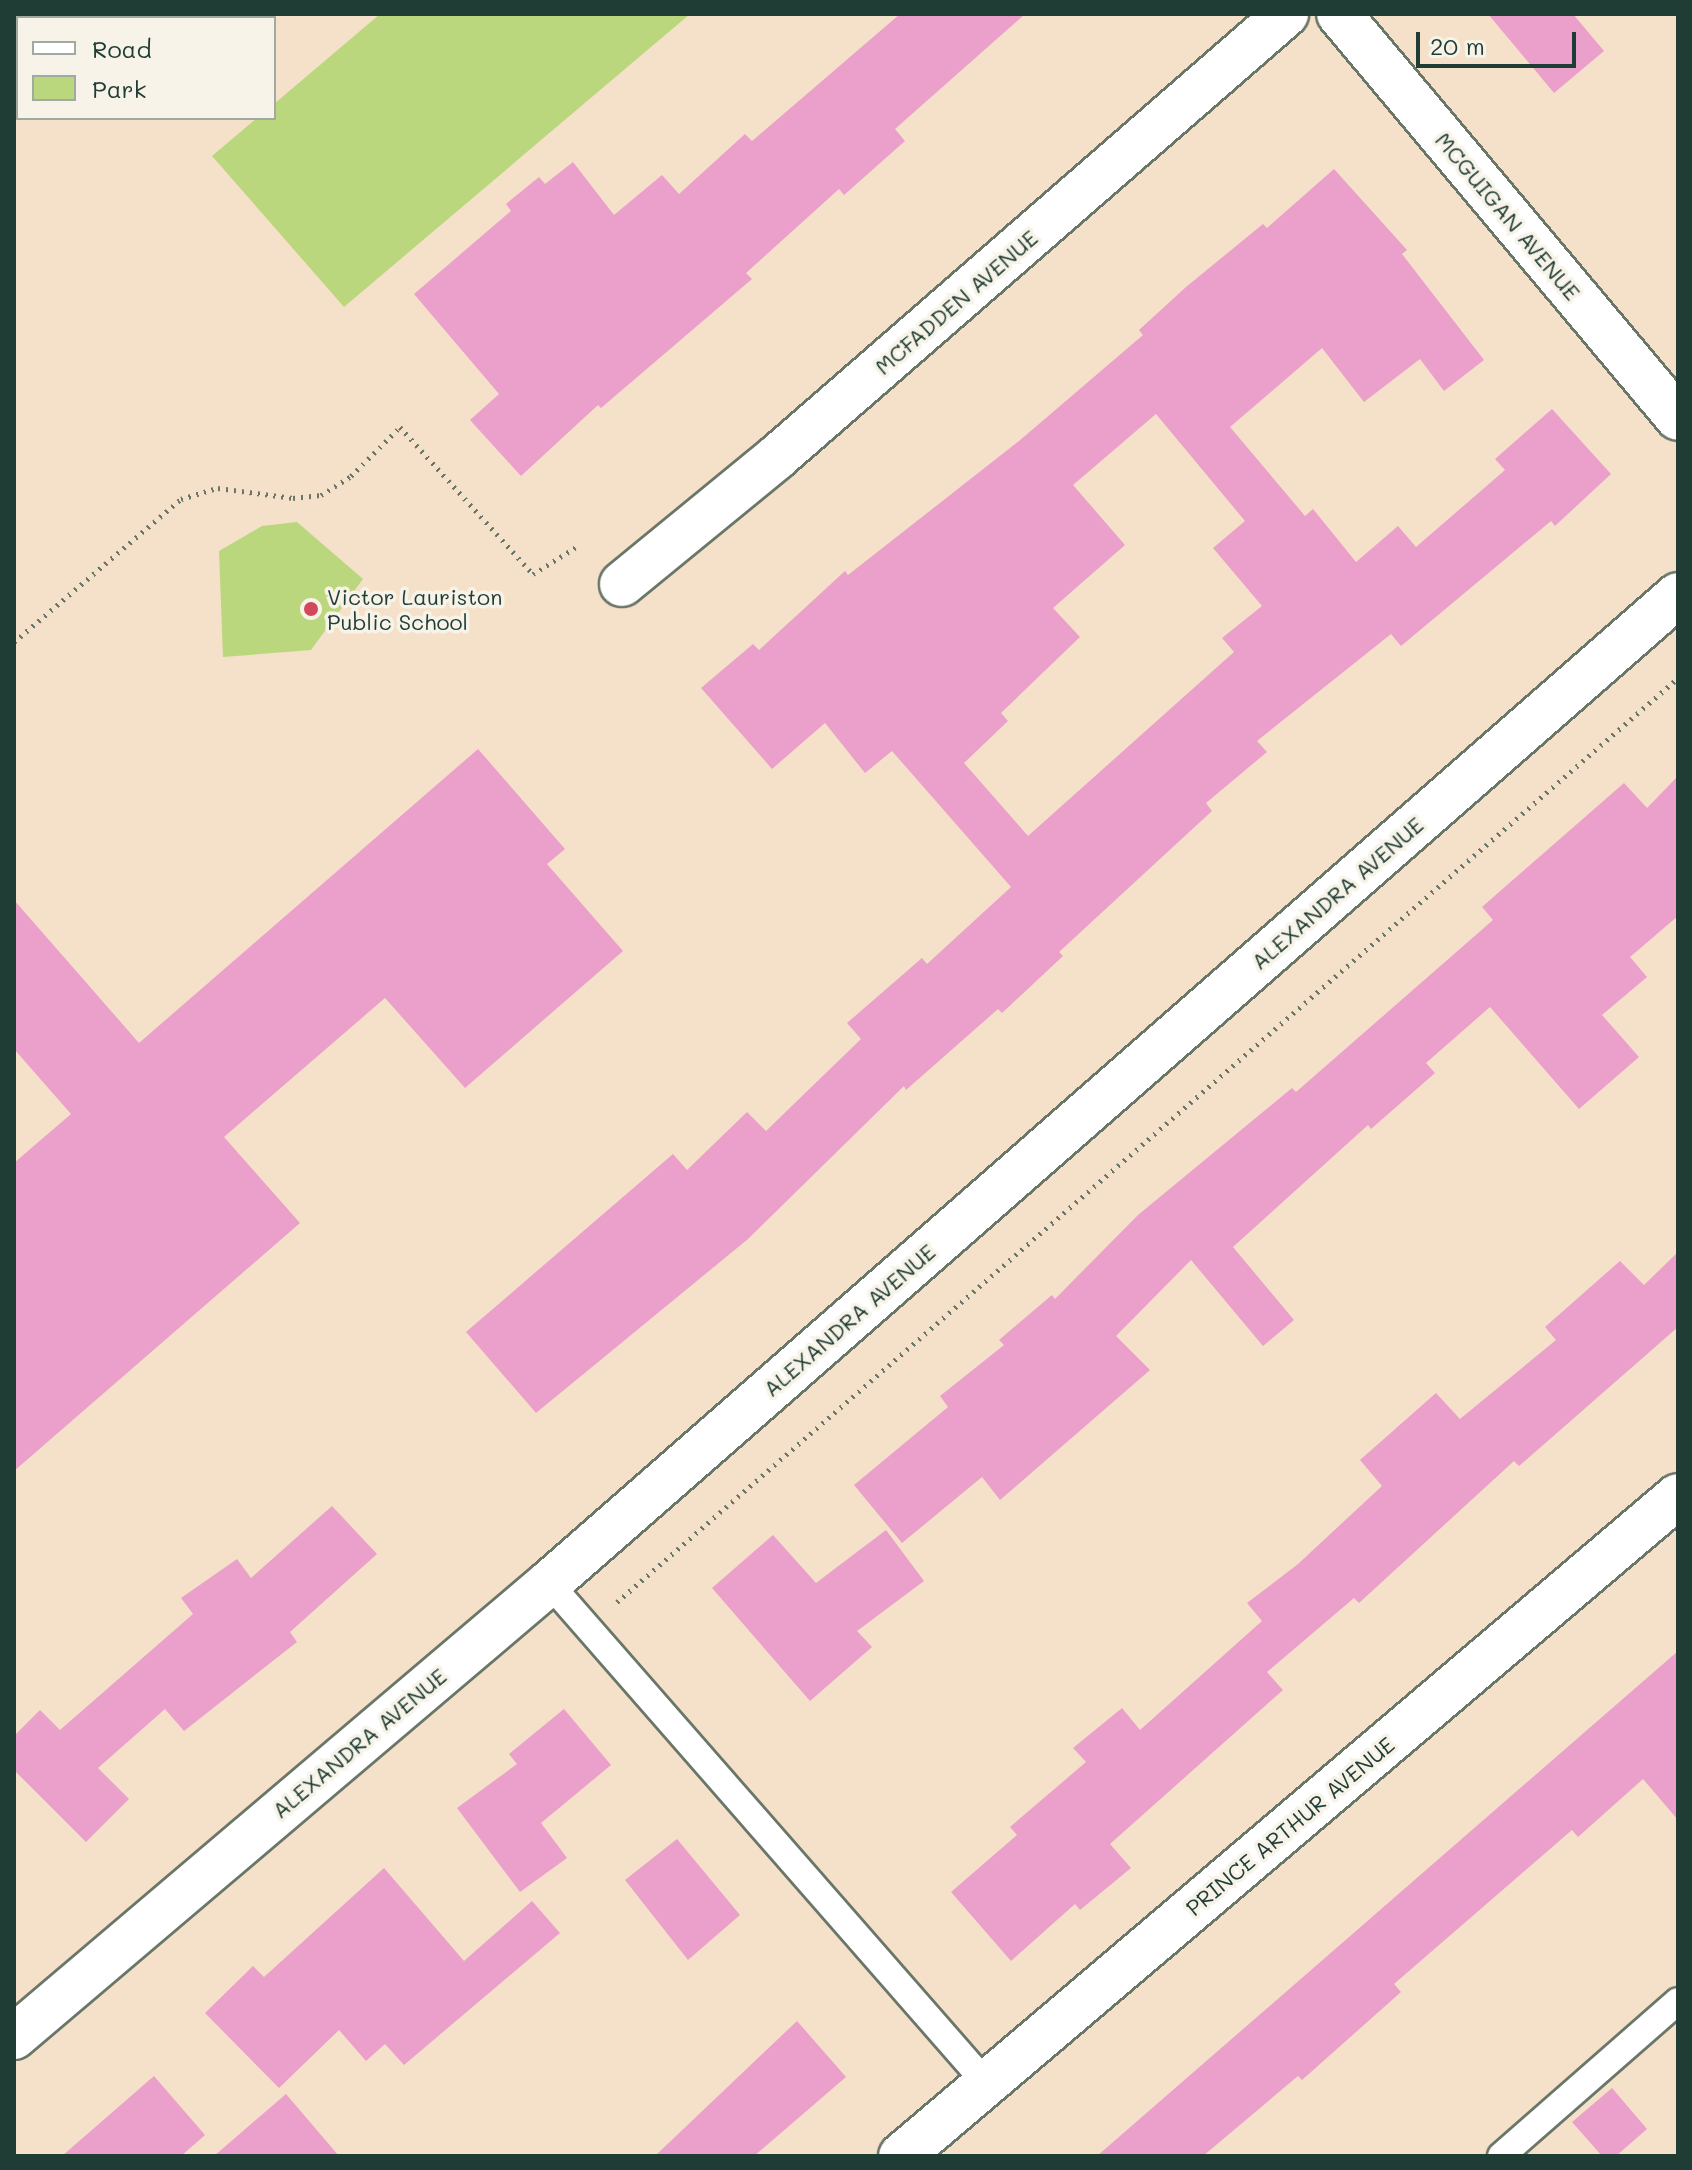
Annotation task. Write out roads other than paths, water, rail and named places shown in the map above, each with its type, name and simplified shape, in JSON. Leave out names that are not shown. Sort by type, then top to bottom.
[{"type":"street","name":"MCFADDEN AVENUE","points":[[622,584],[789,447],[1286,14]]},
{"type":"street","name":"MCGUIGAN AVENUE","points":[[1339,14],[1678,418]]},
{"type":"street","name":"ALEXANDRA AVENUE","points":[[14,2037],[549,1583],[1678,595]]},
{"type":"street","name":"PRINCE ARTHUR AVENUE","points":[[901,2156],[1678,1496]]},
{"type":"lane","points":[[549,1583],[986,2083]]},
{"type":"lane","points":[[1501,2156],[1678,2001]]},
{"type":"place","name":"Victor Lauriston Public School","points":[[311,609]]}]
